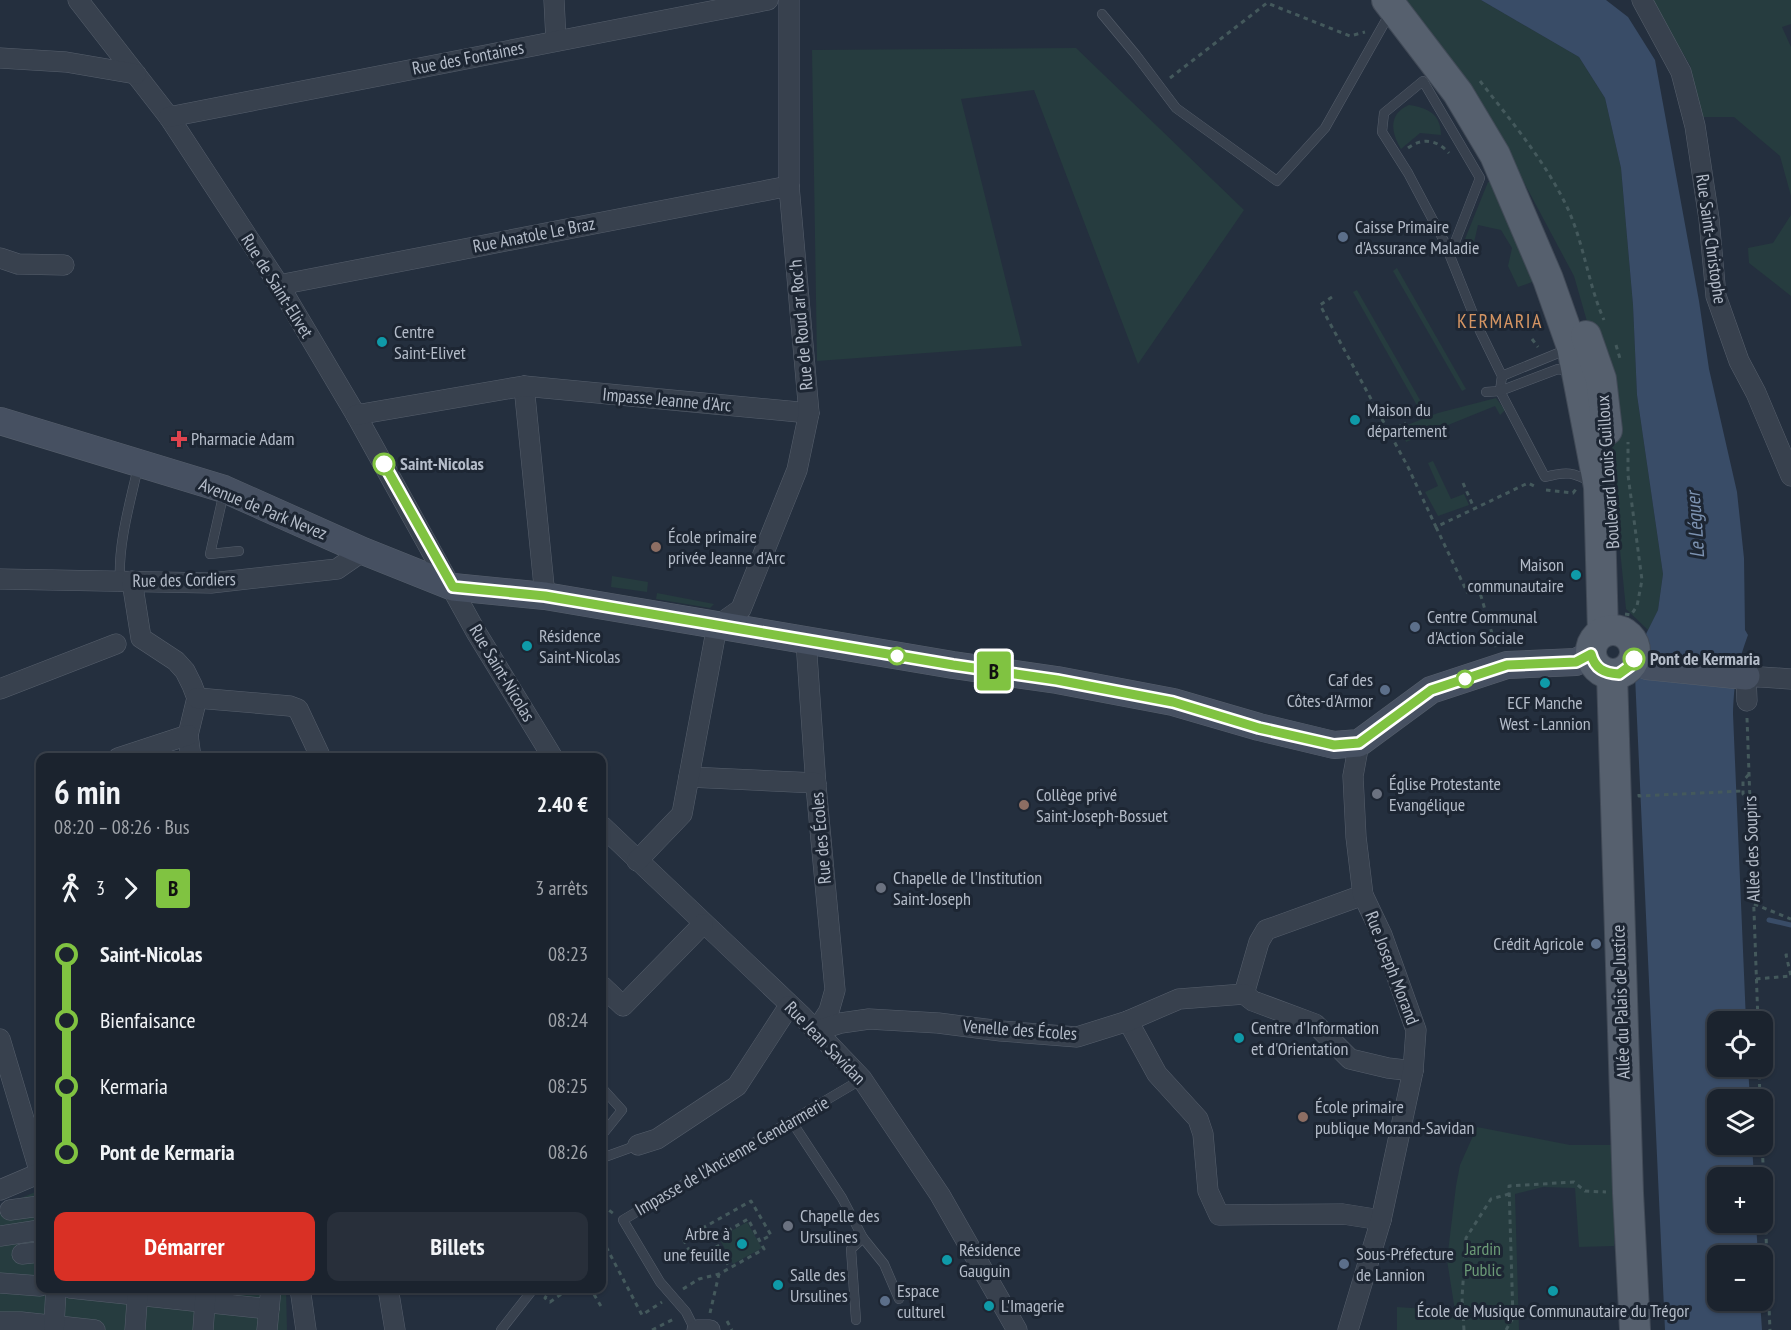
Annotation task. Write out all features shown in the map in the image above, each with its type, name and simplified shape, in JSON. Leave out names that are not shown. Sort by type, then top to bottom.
[{"type":"main road","points":[[1390,4],[1458,93],[1495,155]]},
{"type":"main road","name":"Boulevard Louis Guilloux","points":[[1495,155],[1548,279],[1575,360],[1591,482],[1618,653]]},
{"type":"main road","name":"Boulevard Louis Guilloux","points":[[1495,155],[1566,274],[1601,379],[1607,425],[1619,613],[1618,653]]},
{"type":"main road","name":"Allée du Palais de Justice","points":[[1618,653],[1627,1181],[1635,1330]]},
{"type":"street","name":"Rue de Saint-Elivet","points":[[78,0],[169,117],[279,285],[356,415],[453,587]]},
{"type":"street","points":[[554,0],[556,40]]},
{"type":"street","name":"Rue des Fontaines","points":[[169,117],[768,0]]},
{"type":"street","name":"Rue de Roud ar Roc'h","points":[[717,626],[741,609],[798,470],[809,413],[789,186],[789,0]]},
{"type":"street","name":"Rue Saint-Christophe","points":[[1642,0],[1681,72],[1692,115],[1709,219],[1716,296],[1739,361],[1756,393],[1791,476]]},
{"type":"street","points":[[0,58],[66,62],[136,74]]},
{"type":"street","name":"Rue Anatole Le Braz","points":[[279,285],[789,186]]},
{"type":"street","points":[[0,258],[18,264],[64,265]]},
{"type":"street","points":[[524,386],[545,596]]},
{"type":"street","name":"Impasse Jeanne d'Arc","points":[[356,415],[524,386],[809,413]]},
{"type":"street","name":"Avenue de Park Nevez","points":[[0,421],[224,489],[363,551],[453,587],[545,596],[806,641],[1057,680],[1173,702],[1259,728],[1334,745],[1359,743]]},
{"type":"street","name":"Rue des Cordiers","points":[[0,579],[211,583],[337,568],[363,551]]},
{"type":"street","points":[[126,581],[141,638],[176,661],[185,671],[197,698],[188,735],[190,753]]},
{"type":"street","name":"Rue Saint-Nicolas","points":[[453,587],[476,632],[550,753]]},
{"type":"street","points":[[637,861],[682,813],[717,626]]},
{"type":"street","name":"Rue des Écoles","points":[[806,641],[816,783],[836,990],[829,1011],[816,1031]]},
{"type":"street","points":[[0,689],[116,644]]},
{"type":"street","points":[[1359,743],[1431,690],[1502,667],[1576,662],[1618,653],[1746,689],[1791,674]]},
{"type":"street","points":[[197,698],[290,706],[298,709],[319,753]]},
{"type":"street","points":[[133,753],[188,735]]},
{"type":"street","name":"Rue Joseph Morand","points":[[1348,1330],[1381,1220],[1413,1071],[1416,1030],[1382,935],[1364,895],[1356,837],[1353,776],[1359,743]]},
{"type":"street","points":[[688,777],[816,783]]},
{"type":"street","name":"Rue Jean Savidan","points":[[606,830],[816,1031],[862,1079],[940,1195],[1017,1330]]},
{"type":"street","points":[[1244,994],[1259,942],[1266,930],[1364,895]]},
{"type":"street","points":[[606,990],[623,1006],[703,924]]},
{"type":"street","points":[[1381,1220],[1342,1214],[1220,1215],[1208,1191],[1203,1134],[1198,1119],[1157,1074],[1128,1021],[1179,999],[1244,994],[1253,1001],[1315,1024],[1350,1059],[1413,1071]]},
{"type":"street","points":[[638,1145],[657,1139],[737,1086],[789,1006]]},
{"type":"street","name":"Venelle des Écoles","points":[[816,1031],[840,1023],[870,1019],[938,1023],[1077,1037],[1128,1021]]},
{"type":"street","points":[[0,1039],[36,1160]]},
{"type":"street","points":[[0,1190],[36,1175]]},
{"type":"street","points":[[10,1210],[36,1207]]},
{"type":"street","points":[[0,1236],[36,1231]]},
{"type":"street","points":[[0,1283],[36,1286]]},
{"type":"street","points":[[54,1326],[56,1293]]},
{"type":"street","points":[[135,1330],[137,1293]]},
{"type":"street","points":[[154,1293],[205,1296],[269,1310]]},
{"type":"street","points":[[267,1330],[270,1293]]},
{"type":"street","points":[[301,1293],[306,1330]]},
{"type":"street","points":[[389,1293],[395,1330]]},
{"type":"street","points":[[203,1330],[205,1296]]},
{"type":"street","points":[[0,1322],[95,1330]]},
{"type":"street","points":[[696,1330],[718,1322]]},
{"type":"lane","points":[[1102,14],[1176,108],[1277,181],[1325,128],[1377,36],[1390,4]]},
{"type":"lane","points":[[1450,255],[1480,178],[1423,81],[1384,113],[1382,132],[1408,173],[1450,255],[1480,331],[1502,376],[1500,392],[1545,477],[1564,472],[1591,482]]},
{"type":"lane","points":[[1486,392],[1500,392],[1558,369],[1575,360],[1580,350],[1607,425]]},
{"type":"lane","points":[[1502,376],[1575,360]]},
{"type":"lane","points":[[126,581],[119,568],[128,511],[139,464]]},
{"type":"lane","points":[[224,489],[210,554],[239,551]]},
{"type":"lane","name":"Impasse de l'Ancienne Gendarmerie","points":[[696,1330],[686,1312],[660,1282],[623,1220],[862,1079]]},
{"type":"lane","points":[[606,1092],[622,1110],[606,1130]]},
{"type":"lane","points":[[792,1122],[842,1198],[863,1238],[884,1264],[899,1299]]},
{"type":"lane","points":[[606,1157],[638,1145]]},
{"type":"lane","points":[[856,1320],[851,1250],[863,1238]]},
{"type":"lane","points":[[501,1330],[530,1293]]},
{"type":"path","points":[[1159,87],[1267,3],[1350,36],[1369,31],[1377,36]]},
{"type":"path","points":[[1397,155],[1416,142],[1429,140],[1441,145],[1454,158]]},
{"type":"path","points":[[1332,297],[1320,305],[1389,432],[1467,592],[1484,582]]},
{"type":"path","points":[[1389,432],[1406,423]]},
{"type":"path","points":[[1436,527],[1527,483],[1549,492],[1573,493],[1591,482]]},
{"type":"path","points":[[1462,483],[1474,508]]},
{"type":"path","points":[[1478,586],[1502,667]]},
{"type":"path","name":"Allée des Soupirs","points":[[1746,689],[1757,1011]]},
{"type":"path","points":[[1750,773],[1743,781],[1743,794],[1750,801]]},
{"type":"path","points":[[1639,796],[1743,791]]},
{"type":"path","points":[[1754,904],[1791,919]]},
{"type":"path","points":[[1756,979],[1791,976],[1786,955],[1791,955]]},
{"type":"path","points":[[1763,1155],[1770,1330]]},
{"type":"path","points":[[1506,1330],[1513,1318],[1509,1186],[1574,1182],[1585,1191],[1616,1193]]},
{"type":"path","points":[[1464,1330],[1462,1298],[1466,1238],[1491,1199],[1509,1194]]},
{"type":"path","points":[[718,1246],[694,1259],[683,1239],[751,1201],[771,1234],[760,1240]]},
{"type":"path","points":[[687,1286],[699,1279],[719,1274],[730,1268],[764,1249],[748,1219],[714,1239],[730,1268]]},
{"type":"path","points":[[606,1247],[642,1315],[672,1296]]},
{"type":"path","points":[[719,1274],[709,1314],[732,1330]]},
{"type":"path","points":[[548,1293],[545,1298],[550,1302],[563,1293]]},
{"type":"path","points":[[592,1293],[602,1308]]},
{"type":"path","points":[[652,1330],[686,1312]]},
{"type":"green space","points":[[1401,0],[1481,0],[1579,57],[1605,98],[1621,168],[1633,305],[1637,395],[1663,574],[1658,610],[1648,630],[1626,609],[1608,395],[1574,276],[1505,147]]},
{"type":"green space","points":[[1651,0],[1791,0],[1791,24],[1782,27],[1791,47],[1791,196],[1780,156],[1734,117],[1702,117],[1690,65]]},
{"type":"green space","points":[[1076,48],[1244,210],[1138,364],[1034,90],[961,99],[1022,346],[817,361],[812,50]]},
{"type":"green space","points":[[1409,105],[1432,113],[1439,122],[1441,135],[1420,133],[1401,149],[1393,124],[1397,113]]},
{"type":"green space","points":[[1488,182],[1493,183],[1538,280],[1518,287],[1508,266],[1512,248],[1501,230],[1478,225],[1473,247],[1463,244]]},
{"type":"green space","points":[[1791,215],[1791,296],[1749,263],[1748,248],[1773,243]]},
{"type":"green space","points":[[1397,268],[1466,389],[1462,391],[1393,271]]},
{"type":"green space","points":[[1357,290],[1424,407],[1419,409],[1353,292]]},
{"type":"green space","points":[[1496,398],[1505,410],[1500,415],[1495,406],[1406,442],[1402,427],[1438,413]]},
{"type":"green space","points":[[1433,461],[1451,499],[1464,494],[1469,505],[1438,516],[1425,492],[1438,486],[1428,463]]},
{"type":"green space","points":[[612,576],[648,582],[647,592],[611,587]]},
{"type":"green space","points":[[657,593],[714,604],[710,608],[656,599]]},
{"type":"green space","name":"Jardin Public","points":[[1477,1127],[1570,1145],[1612,1145],[1616,1193],[1614,1246],[1579,1247],[1575,1188],[1543,1187],[1515,1194],[1519,1330],[1397,1330],[1397,1307],[1455,1311],[1447,1260],[1460,1165]]},
{"type":"green space","points":[[36,1192],[36,1293],[286,1293],[287,1330],[0,1330],[0,1207]]},
{"type":"green space","points":[[747,1222],[762,1248],[733,1264],[719,1238]]},
{"type":"water","name":"Le Léguer","points":[[1481,0],[1606,0],[1628,17],[1655,60],[1699,301],[1709,369],[1737,492],[1744,558],[1745,630],[1748,635],[1737,674],[1733,714],[1746,1011],[1707,1011],[1707,1077],[1749,1077],[1749,1089],[1707,1089],[1707,1155],[1753,1155],[1753,1167],[1707,1167],[1707,1233],[1757,1233],[1757,1245],[1707,1245],[1707,1311],[1761,1311],[1762,1330],[1665,1330],[1635,676],[1635,668],[1646,634],[1658,610],[1663,574],[1637,395],[1633,305],[1621,168],[1605,98],[1579,57]]},
{"type":"waterway","points":[[1769,920],[1791,925]]},
{"type":"bus line","name":"B","points":[[384,464],[453,587],[545,596],[953,665],[1057,680],[1173,702],[1259,728],[1334,745],[1359,743],[1394,715],[1431,690],[1507,665],[1576,662],[1591,654],[1602,671],[1619,674],[1630,666],[1634,659]]},
{"type":"place","name":"Caisse Primaire d'Assurance Maladie","points":[[1343,237]]},
{"type":"place","name":"Centre Saint-Elivet","points":[[382,342]]},
{"type":"place","name":"Maison du département","points":[[1355,420]]},
{"type":"place","name":"Pharmacie Adam","points":[[179,439]]},
{"type":"place","name":"Saint-Nicolas","points":[[384,464]]},
{"type":"place","name":"École primaire privée Jeanne d'Arc","points":[[656,547]]},
{"type":"place","name":"Maison communautaire","points":[[1576,575]]},
{"type":"place","name":"Centre Communal d'Action Sociale","points":[[1415,627]]},
{"type":"place","name":"Résidence Saint-Nicolas","points":[[527,646]]},
{"type":"place","name":"Pont de Kermaria","points":[[1634,659]]},
{"type":"place","name":"ECF Manche West - Lannion","points":[[1545,683]]},
{"type":"place","name":"Caf des Côtes-d'Armor","points":[[1385,690]]},
{"type":"place","name":"Église Protestante Evangélique","points":[[1377,794]]},
{"type":"place","name":"Collège privé Saint-Joseph-Bossuet","points":[[1024,805]]},
{"type":"place","name":"Chapelle de l'Institution Saint-Joseph","points":[[881,888]]},
{"type":"place","name":"Crédit Agricole","points":[[1596,944]]},
{"type":"place","name":"Centre d'Information et d'Orientation","points":[[1239,1038]]},
{"type":"place","name":"École primaire publique Morand-Savidan","points":[[1303,1117]]},
{"type":"place","name":"Chapelle des Ursulines","points":[[788,1226]]},
{"type":"place","name":"Arbre à une feuille","points":[[742,1244]]},
{"type":"place","name":"Résidence Gauguin","points":[[947,1260]]},
{"type":"place","name":"Sous-Préfecture de Lannion","points":[[1344,1264]]},
{"type":"place","name":"Salle des Ursulines","points":[[778,1285]]},
{"type":"place","name":"École de Musique Communautaire du Trégor","points":[[1553,1291]]},
{"type":"place","name":"Espace culturel","points":[[885,1301]]},
{"type":"place","name":"L'Imagerie","points":[[989,1306]]},
{"type":"district","name":"KERMARIA","points":[[1500,321]]}]
